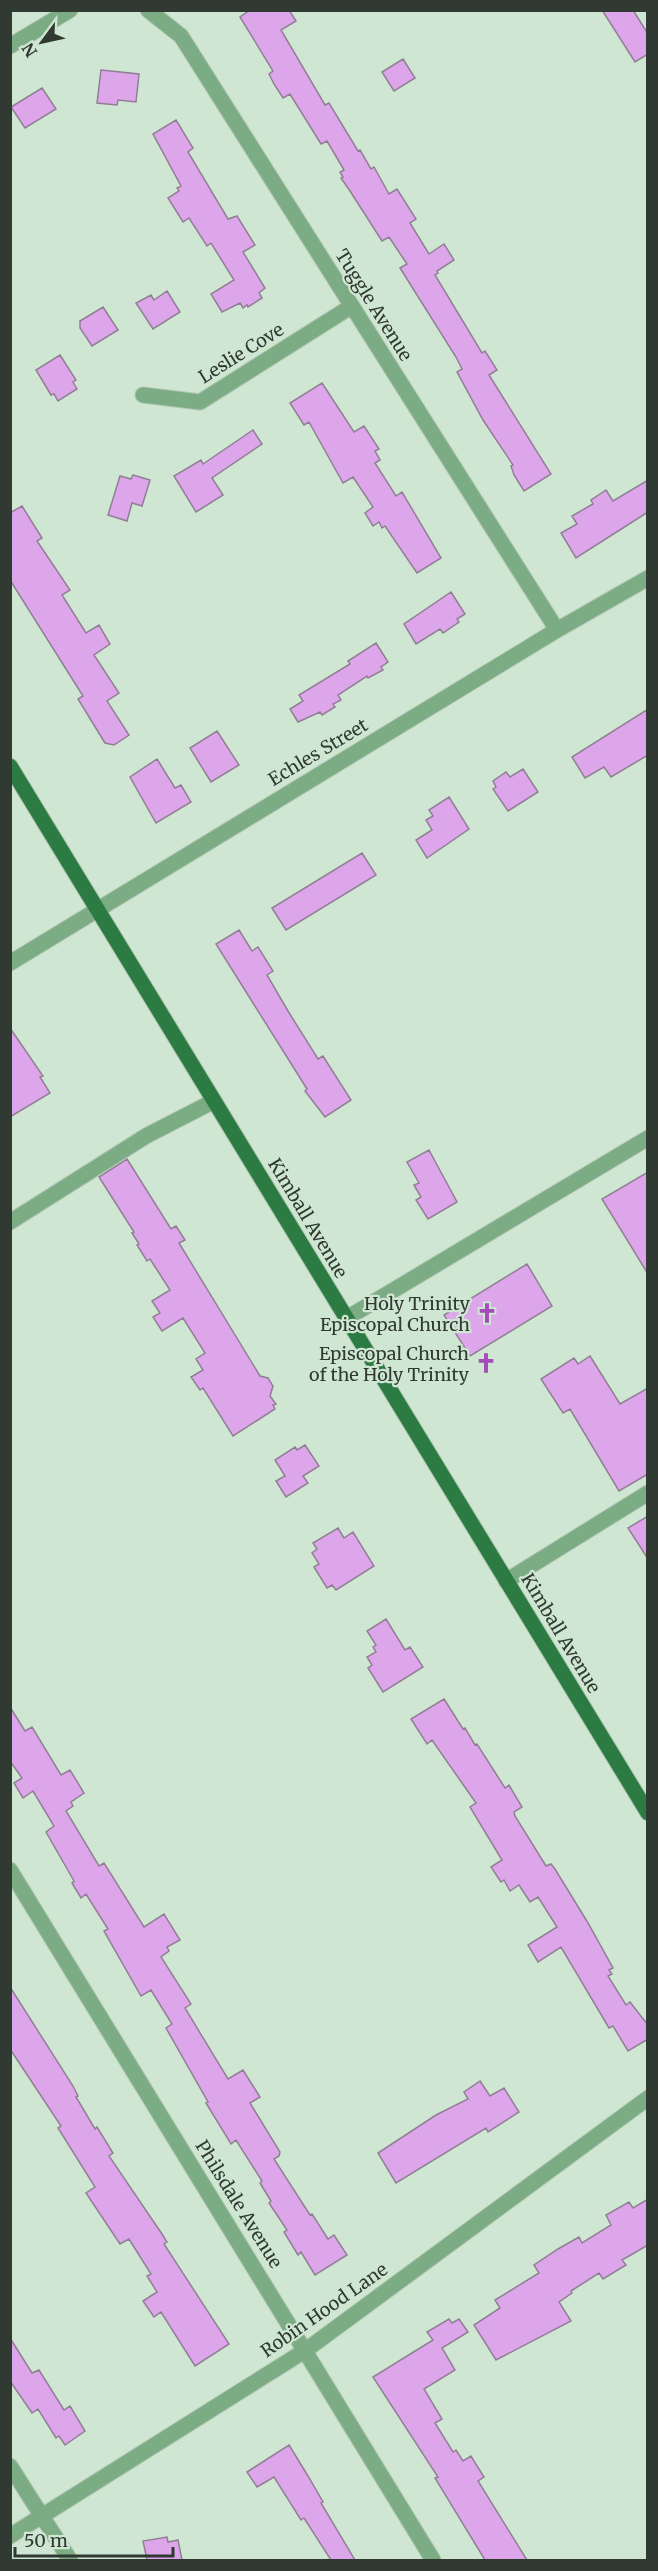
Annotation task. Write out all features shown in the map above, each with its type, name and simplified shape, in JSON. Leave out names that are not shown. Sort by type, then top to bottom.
[{"type":"main road","name":"Kimball Avenue","points":[[10,766],[648,1813]]},
{"type":"street","points":[[10,46],[70,10]]},
{"type":"street","name":"Tuggle Avenue","points":[[148,10],[181,36],[557,630]]},
{"type":"street","name":"Leslie Cove","points":[[143,395],[200,402],[352,306]]},
{"type":"street","name":"Echles Street","points":[[10,963],[557,630],[648,578]]},
{"type":"street","points":[[10,1222],[146,1136],[214,1101]]},
{"type":"street","points":[[347,1318],[648,1138]]},
{"type":"street","points":[[506,1581],[648,1493]]},
{"type":"street","name":"Philsdale Avenue","points":[[10,1870],[433,2560]]},
{"type":"street","name":"Robin Hood Lane","points":[[10,2536],[306,2350],[648,2098]]},
{"type":"street","points":[[10,2466],[70,2560]]},
{"type":"building","points":[[250,10],[289,10],[296,21],[281,30],[325,105],[329,103],[358,151],[360,150],[371,169],[374,167],[389,194],[397,189],[416,219],[410,223],[429,254],[444,244],[454,260],[437,271],[435,275],[482,353],[485,351],[497,370],[489,375],[551,474],[524,491],[514,475],[511,466],[513,465],[483,420],[457,372],[462,369],[456,357],[400,268],[407,264],[389,237],[382,241],[341,178],[343,177],[340,172],[344,170],[327,141],[321,144],[290,94],[283,98],[274,84],[269,74],[273,71],[240,17]]},
{"type":"building","points":[[602,10],[633,10],[648,34],[648,54],[635,62]]},
{"type":"building","points":[[403,59],[415,78],[394,91],[382,72]]},
{"type":"building","points":[[101,70],[139,74],[136,102],[118,100],[117,105],[97,103]]},
{"type":"building","points":[[42,88],[56,109],[25,128],[11,107]]},
{"type":"building","points":[[176,120],[193,148],[188,152],[228,219],[237,216],[255,245],[243,252],[265,288],[259,293],[262,298],[248,307],[247,305],[243,308],[240,303],[222,312],[211,294],[234,280],[211,243],[207,246],[189,218],[183,222],[168,198],[179,191],[177,188],[181,186],[153,134]]},
{"type":"building","points":[[167,291],[180,312],[153,329],[136,303],[151,295],[154,300]]},
{"type":"building","points":[[103,307],[118,330],[92,346],[80,328],[80,321]]},
{"type":"building","points":[[60,355],[76,380],[73,382],[77,389],[58,401],[54,394],[51,395],[36,370]]},
{"type":"building","points":[[322,383],[354,432],[364,426],[379,449],[375,451],[380,460],[375,463],[396,496],[402,492],[441,558],[417,573],[385,526],[382,528],[379,522],[373,526],[365,513],[373,507],[353,477],[343,483],[309,422],[304,425],[290,403]]},
{"type":"building","points":[[253,430],[262,444],[212,478],[223,495],[196,512],[174,476],[201,460],[203,464]]},
{"type":"building","points":[[133,475],[150,480],[142,506],[132,503],[127,521],[108,515],[120,476],[131,479]]},
{"type":"building","points":[[648,480],[648,512],[576,558],[561,533],[577,524],[572,516],[593,504],[591,500],[606,490],[613,501]]},
{"type":"building","points":[[22,506],[42,538],[37,541],[70,590],[62,595],[86,633],[99,625],[110,644],[94,655],[119,693],[107,701],[129,735],[114,745],[105,743],[78,699],[83,696],[10,580],[10,513]]},
{"type":"building","points":[[451,592],[465,614],[457,619],[459,622],[443,633],[440,629],[416,644],[404,624]]},
{"type":"building","points":[[376,643],[388,662],[381,667],[383,670],[368,678],[367,676],[338,695],[341,700],[333,704],[335,707],[322,715],[320,712],[298,722],[290,709],[303,701],[299,695],[350,664],[348,661]]},
{"type":"building","points":[[648,709],[648,755],[611,777],[604,767],[585,778],[572,757]]},
{"type":"building","points":[[217,731],[239,765],[211,782],[190,748]]},
{"type":"building","points":[[157,759],[175,788],[181,785],[191,802],[156,823],[130,777]]},
{"type":"building","points":[[523,769],[538,792],[508,811],[493,789],[496,787],[493,781],[506,772],[510,777]]},
{"type":"building","points":[[449,797],[469,829],[427,858],[416,840],[432,830],[426,820],[433,816],[429,810]]},
{"type":"building","points":[[362,853],[376,875],[286,930],[272,908]]},
{"type":"building","points":[[239,930],[252,951],[258,947],[273,971],[267,975],[288,1011],[318,1059],[323,1056],[351,1100],[325,1117],[305,1091],[307,1089],[216,944]]},
{"type":"building","points":[[10,1028],[43,1076],[40,1077],[50,1093],[10,1117]]},
{"type":"building","points":[[429,1150],[457,1202],[428,1219],[416,1200],[421,1197],[414,1185],[419,1183],[407,1162]]},
{"type":"building","points":[[127,1159],[171,1229],[176,1226],[185,1240],[179,1243],[260,1376],[268,1378],[273,1386],[270,1396],[276,1404],[273,1405],[275,1409],[233,1436],[203,1388],[200,1390],[191,1377],[203,1370],[196,1359],[205,1353],[183,1318],[162,1331],[153,1317],[160,1313],[152,1301],[170,1290],[150,1259],[147,1261],[137,1245],[139,1244],[132,1233],[134,1232],[99,1177]]},
{"type":"building","points":[[648,1172],[648,1274],[602,1199]]},
{"type":"building","points":[[527,1264],[552,1306],[470,1356],[444,1315]]},
{"type":"building","points":[[590,1356],[620,1404],[648,1388],[648,1474],[619,1491],[570,1409],[563,1413],[541,1379],[574,1358],[578,1364]]},
{"type":"building","points":[[305,1445],[319,1466],[303,1476],[308,1483],[286,1497],[276,1481],[285,1476],[275,1460],[295,1447],[297,1450]]},
{"type":"building","points":[[648,1516],[648,1559],[628,1528]]},
{"type":"building","points":[[338,1528],[344,1538],[353,1532],[374,1566],[336,1590],[332,1585],[327,1588],[314,1567],[319,1564],[312,1553],[317,1549],[313,1543]]},
{"type":"building","points":[[386,1619],[405,1650],[410,1647],[423,1667],[383,1692],[368,1668],[372,1665],[367,1657],[376,1652],[373,1647],[376,1645],[367,1631]]},
{"type":"building","points":[[444,1699],[505,1788],[509,1785],[522,1807],[514,1812],[515,1816],[546,1866],[551,1864],[555,1869],[588,1923],[613,1968],[609,1970],[612,1974],[608,1976],[626,2005],[630,2002],[648,2025],[648,2039],[628,2051],[613,2026],[609,2028],[561,1947],[538,1962],[528,1945],[557,1927],[538,1897],[530,1902],[519,1885],[510,1891],[504,1880],[501,1882],[491,1867],[502,1860],[470,1807],[476,1803],[432,1740],[427,1744],[411,1719]]},
{"type":"building","points":[[10,1707],[25,1731],[32,1727],[61,1775],[70,1770],[84,1793],[71,1802],[73,1806],[66,1811],[99,1866],[104,1863],[144,1927],[164,1914],[180,1940],[167,1947],[169,1951],[161,1957],[191,2004],[185,2008],[228,2079],[243,2070],[260,2097],[250,2103],[280,2152],[279,2156],[274,2159],[328,2239],[334,2235],[347,2255],[315,2275],[301,2252],[298,2255],[284,2232],[287,2230],[269,2203],[271,2201],[260,2183],[262,2181],[236,2140],[231,2144],[206,2103],[208,2102],[166,2028],[172,2024],[151,1990],[141,1996],[104,1931],[108,1929],[86,1894],[81,1898],[72,1883],[74,1881],[46,1832],[54,1826],[33,1791],[23,1798],[14,1783],[22,1778],[10,1761]]},
{"type":"building","points":[[10,1987],[73,2086],[78,2096],[76,2097],[95,2129],[97,2127],[113,2153],[109,2156],[162,2234],[167,2242],[164,2244],[229,2344],[195,2366],[161,2312],[154,2317],[143,2301],[157,2292],[147,2276],[151,2274],[129,2239],[120,2244],[86,2193],[95,2187],[58,2128],[61,2126],[10,2049]]},
{"type":"building","points":[[480,2081],[490,2096],[504,2088],[519,2112],[488,2132],[486,2128],[396,2183],[378,2153],[436,2115],[468,2099],[464,2092]]},
{"type":"building","points":[[648,2199],[648,2245],[622,2260],[626,2265],[603,2279],[599,2273],[571,2291],[572,2293],[559,2302],[571,2321],[496,2360],[474,2325],[500,2308],[495,2300],[539,2273],[534,2265],[558,2249],[579,2237],[582,2243],[611,2225],[606,2215],[629,2202],[633,2208]]},
{"type":"building","points":[[449,2319],[452,2323],[459,2319],[468,2332],[442,2348],[455,2370],[424,2389],[442,2419],[435,2423],[453,2452],[456,2450],[463,2461],[471,2456],[484,2477],[478,2481],[527,2560],[485,2560],[435,2478],[438,2477],[373,2377],[433,2340],[427,2332]]},
{"type":"building","points":[[10,2338],[32,2373],[39,2370],[64,2410],[70,2406],[85,2431],[65,2445],[59,2436],[56,2438],[38,2409],[32,2413],[10,2381]]},
{"type":"building","points":[[289,2445],[355,2560],[331,2560],[304,2518],[301,2520],[274,2477],[257,2487],[247,2472]]},
{"type":"building","points":[[167,2537],[168,2542],[178,2540],[182,2560],[147,2560],[143,2541]]},
{"type":"place","name":"Holy Trinity Episcopal Church","points":[[487,1313]]},
{"type":"place","name":"Episcopal Church of the Holy Trinity","points":[[486,1363]]}]
